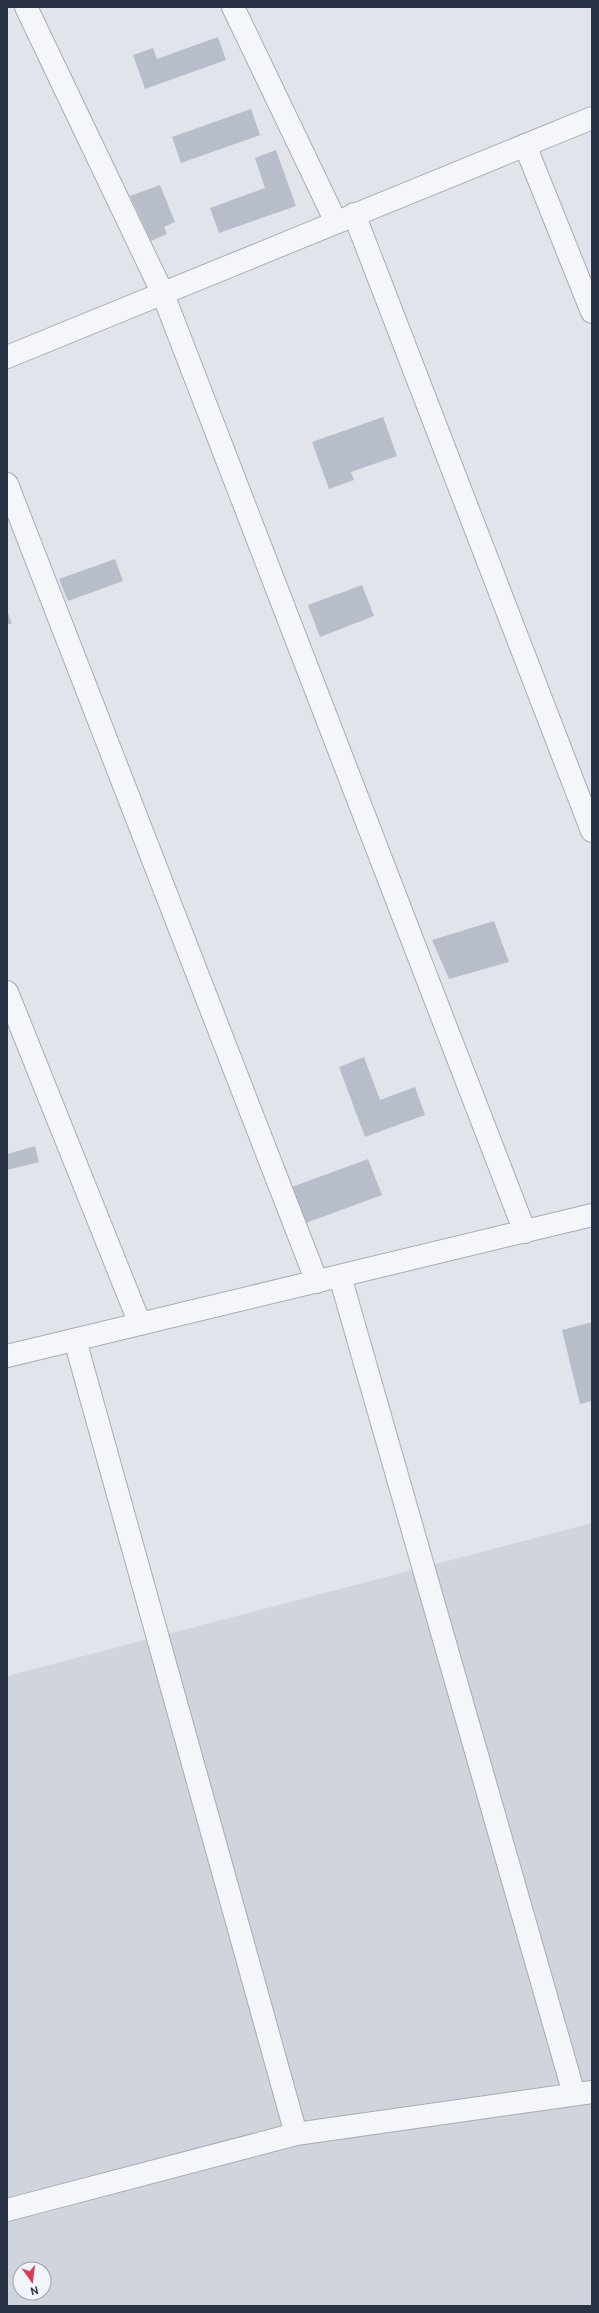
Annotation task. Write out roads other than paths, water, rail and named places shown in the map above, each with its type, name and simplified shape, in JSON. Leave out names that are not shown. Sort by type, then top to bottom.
[{"type":"street","points":[[26,7],[163,294],[525,1232]]},
{"type":"street","points":[[233,7],[345,218],[592,831]]},
{"type":"street","points":[[7,357],[592,118]]},
{"type":"street","points":[[525,145],[592,312]]},
{"type":"street","points":[[7,484],[317,1282]]},
{"type":"street","points":[[7,992],[140,1324]]},
{"type":"street","points":[[7,1356],[592,1215]]},
{"type":"street","points":[[7,2210],[296,2134],[583,2093],[340,1276]]},
{"type":"street","points":[[75,1340],[296,2134]]}]
